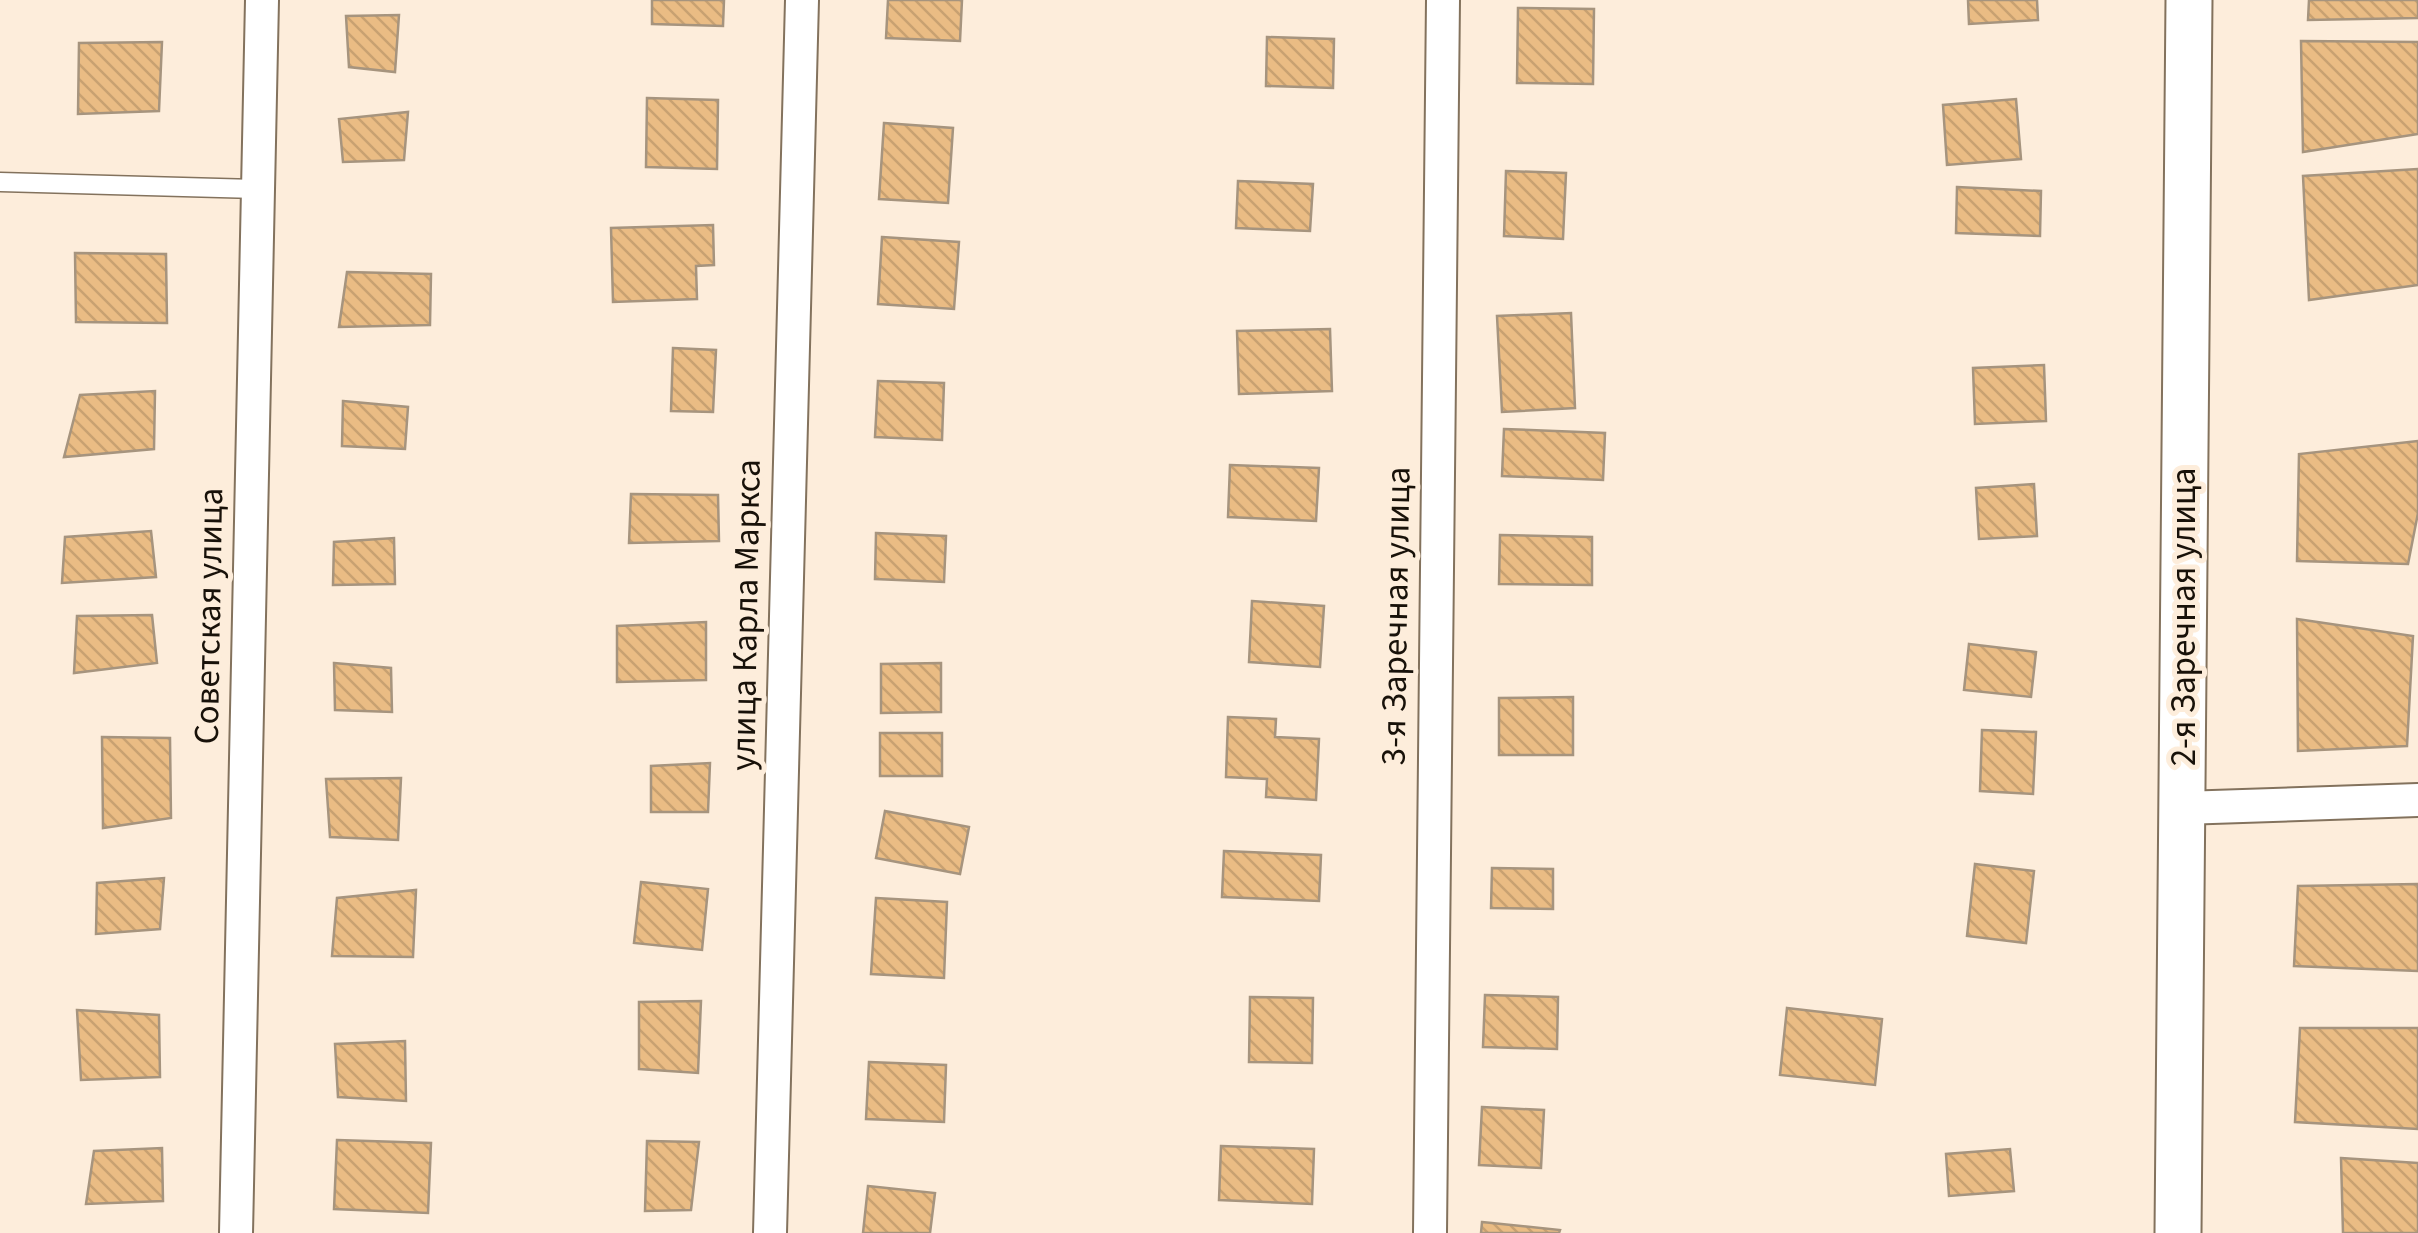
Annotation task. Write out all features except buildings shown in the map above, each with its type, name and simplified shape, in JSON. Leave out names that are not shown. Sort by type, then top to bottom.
[{"type":"main road","name":"2-я Заречная улица","points":[[2178,1233],[2189,0]]},
{"type":"street","name":"Советская улица","points":[[236,1233],[262,0]]},
{"type":"street","name":"улица Карла Маркса","points":[[770,1233],[802,0]]},
{"type":"street","name":"3-я Заречная улица","points":[[1430,1233],[1443,0]]},
{"type":"street","points":[[2182,808],[2418,800]]},
{"type":"lane","points":[[0,182],[258,190]]}]
